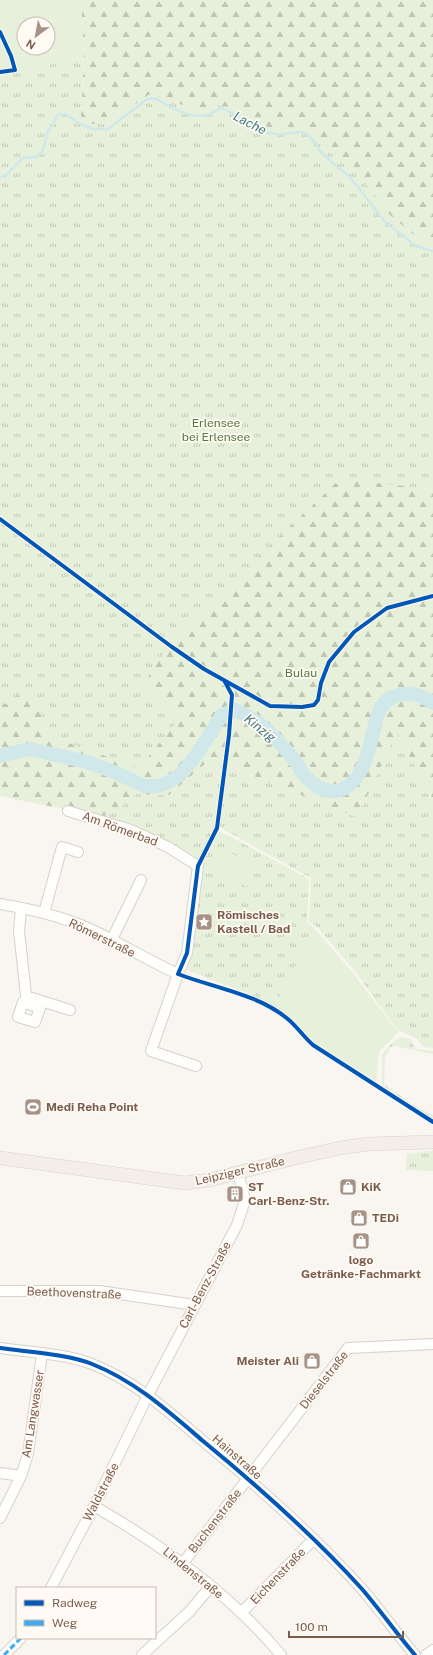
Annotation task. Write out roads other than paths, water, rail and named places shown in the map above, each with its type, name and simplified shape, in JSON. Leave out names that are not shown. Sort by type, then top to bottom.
[{"type":"main road","name":"Leipziger Straße","points":[[0,1158],[184,1183],[210,1180],[238,1172],[347,1147],[388,1143],[433,1142]]},
{"type":"street","name":"Am Römerbad","points":[[68,811],[131,830],[168,847],[198,866],[187,953],[178,974]]},
{"type":"street","points":[[44,913],[62,847],[78,852]]},
{"type":"street","points":[[111,941],[141,880]]},
{"type":"street","name":"Römerstraße","points":[[0,904],[44,913],[89,929],[178,974]]},
{"type":"street","points":[[21,908],[19,931],[27,1000],[70,1010]]},
{"type":"street","points":[[178,974],[151,1051],[196,1066]]},
{"type":"street","name":"Carl-Benz-Straße","points":[[148,1395],[238,1225],[246,1200],[238,1172]]},
{"type":"street","name":"Beethovenstraße","points":[[0,1291],[99,1292],[195,1304]]},
{"type":"street","name":"Dieselstraße","points":[[248,1478],[348,1348],[433,1344]]},
{"type":"street","name":"Hainstraße","points":[[0,1348],[76,1359],[90,1363],[113,1374],[148,1395],[248,1478],[314,1539],[363,1591],[415,1655]]},
{"type":"street","name":"Am Langwasser","points":[[0,1518],[21,1476],[28,1454],[42,1354]]},
{"type":"street","name":"Waldstraße","points":[[52,1587],[94,1506],[148,1395]]},
{"type":"street","points":[[0,1473],[21,1476]]},
{"type":"street","name":"Buchenstraße","points":[[183,1563],[248,1478]]},
{"type":"street","name":"Lindenstraße","points":[[94,1506],[138,1532],[183,1563],[242,1613],[276,1653]]},
{"type":"street","name":"Eichenstraße","points":[[242,1613],[314,1539]]},
{"type":"street","points":[[142,1655],[189,1612],[211,1586]]},
{"type":"street","points":[[4,1655],[20,1639]]},
{"type":"street","points":[[426,1655],[433,1650]]},
{"type":"waterway","name":"Lache","points":[[0,177],[5,176],[23,158],[37,157],[43,150],[48,131],[59,114],[66,114],[78,123],[93,129],[108,129],[147,99],[157,99],[178,111],[198,116],[209,114],[221,108],[233,113],[265,132],[279,134],[303,132],[310,137],[321,152],[350,177],[385,222],[416,246],[433,251]]},
{"type":"waterway","name":"Kinzig","points":[[0,756],[30,749],[87,762],[114,772],[144,786],[158,786],[169,782],[181,774],[197,754],[222,715],[235,710],[252,719],[268,731],[289,753],[304,774],[314,784],[322,789],[338,791],[346,788],[359,774],[366,758],[378,714],[382,706],[388,700],[402,694],[410,694],[433,703]]},
{"type":"place","name":"Römisches Kastell / Bad","points":[[204,922]]},
{"type":"place","name":"Medi Reha Point","points":[[33,1107]]},
{"type":"place","name":"KiK","points":[[348,1187]]},
{"type":"place","name":"ST Carl-Benz-Str.","points":[[235,1194]]},
{"type":"place","name":"TEDi","points":[[359,1218]]},
{"type":"place","name":"logo Getränke-Fachmarkt","points":[[361,1241]]},
{"type":"place","name":"Meister Ali","points":[[312,1361]]},
{"type":"park label","name":"Erlensee bei Erlensee","points":[[216,430]]},
{"type":"park label","name":"Bulau","points":[[301,673]]}]
